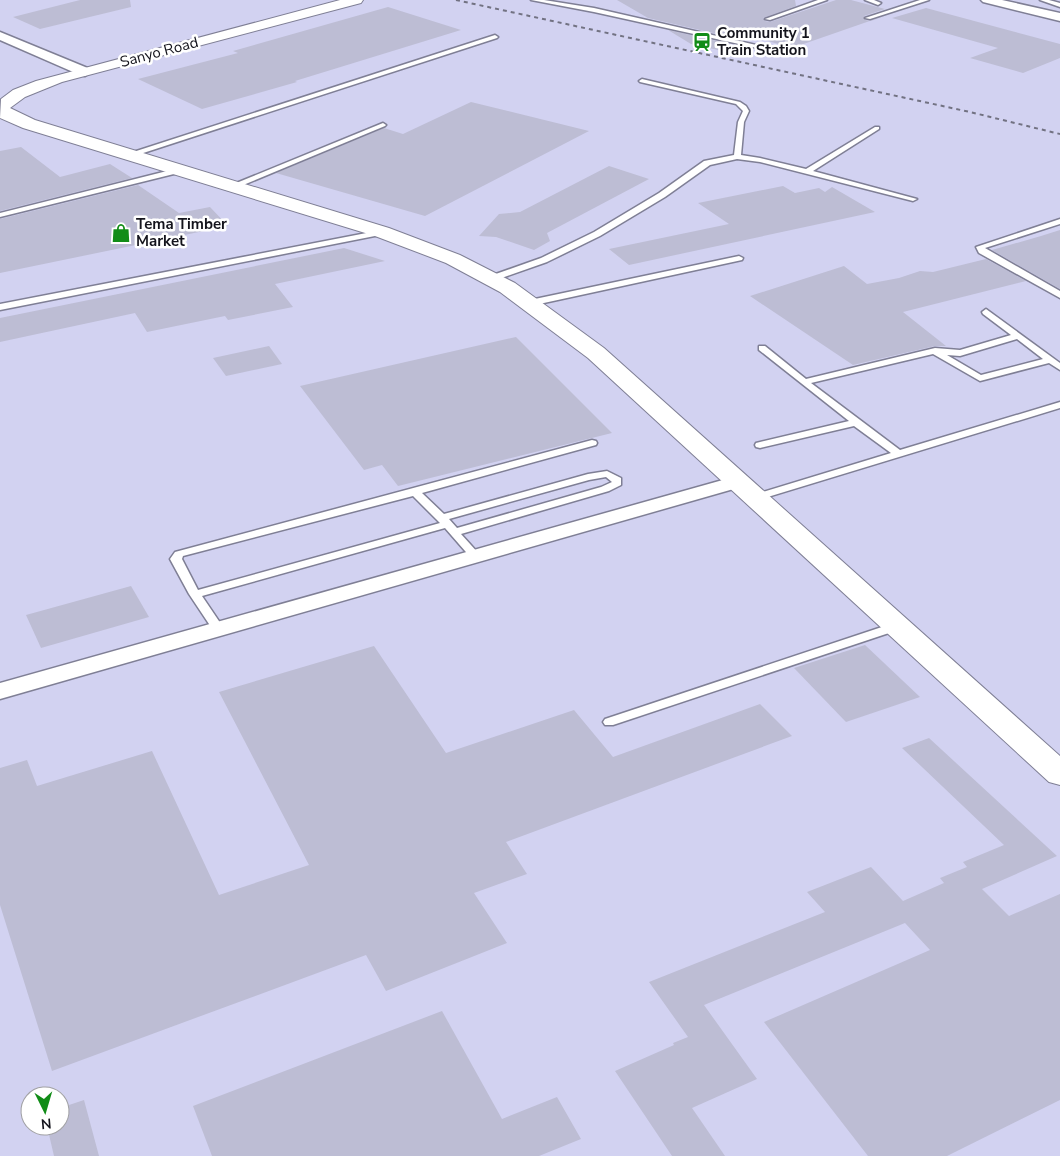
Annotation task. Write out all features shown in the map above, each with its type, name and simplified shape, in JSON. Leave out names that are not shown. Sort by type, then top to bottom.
[{"type":"street","name":"Sanyo Road","points":[[356,0],[85,72],[20,92],[7,100],[1,110],[5,114],[29,124],[382,232],[438,253],[493,278],[530,303],[596,353],[1060,774]]},
{"type":"street","points":[[987,0],[1057,15]]},
{"type":"street","points":[[0,36],[85,72]]},
{"type":"street","points":[[0,691],[737,482]]},
{"type":"lane","points":[[534,0],[594,10],[780,51]]},
{"type":"lane","points":[[768,19],[824,0]]},
{"type":"lane","points":[[868,0],[878,3]]},
{"type":"lane","points":[[868,18],[926,0]]},
{"type":"lane","points":[[1042,0],[1060,5]]},
{"type":"lane","points":[[128,155],[495,37]]},
{"type":"lane","points":[[642,81],[738,103],[744,107],[746,111],[741,122],[737,157]]},
{"type":"lane","points":[[233,186],[383,125]]},
{"type":"lane","points":[[807,172],[877,128]]},
{"type":"lane","points":[[493,278],[544,260],[597,234],[662,195],[707,163],[720,158],[737,157],[760,160],[913,199]]},
{"type":"lane","points":[[0,215],[178,170]]},
{"type":"lane","points":[[1060,221],[980,247],[982,251],[1060,294]]},
{"type":"lane","points":[[0,308],[382,232]]},
{"type":"lane","points":[[530,303],[739,258]]},
{"type":"lane","points":[[986,312],[1060,368]]},
{"type":"lane","points":[[804,382],[935,351],[960,353],[1017,336]]},
{"type":"lane","points":[[762,348],[899,454]]},
{"type":"lane","points":[[935,351],[980,378],[1049,360]]},
{"type":"lane","points":[[754,498],[1060,405]]},
{"type":"lane","points":[[760,444],[857,422]]},
{"type":"lane","points":[[219,630],[195,594],[176,559],[180,554],[415,492],[592,442]]},
{"type":"lane","points":[[195,594],[588,477],[607,474],[616,478],[617,483],[606,489],[456,532]]},
{"type":"lane","points":[[415,492],[456,532],[476,557]]},
{"type":"lane","points":[[609,722],[897,626]]},
{"type":"shaded area","points":[[0,0],[1060,0],[1060,1156],[0,1156]]},
{"type":"building","points":[[80,0],[130,0],[131,7],[40,29],[13,17]]},
{"type":"building","points":[[617,0],[795,0],[796,6],[763,18],[765,21],[770,22],[836,0],[851,0],[885,9],[864,16],[865,20],[870,21],[792,48],[748,35],[739,39],[648,18]]},
{"type":"building","points":[[388,7],[461,30],[295,81],[297,82],[202,109],[138,79],[238,53],[233,51]]},
{"type":"building","points":[[926,8],[1060,44],[1060,58],[1023,73],[970,58],[998,48],[892,18]]},
{"type":"building","points":[[668,30],[730,44],[718,50],[691,44]]},
{"type":"building","points":[[471,102],[589,131],[425,216],[276,173],[384,128],[403,134]]},
{"type":"building","points":[[21,147],[60,177],[110,164],[132,178],[0,211],[0,151]]},
{"type":"building","points":[[609,166],[649,179],[547,233],[550,241],[534,250],[496,237],[479,236],[499,214],[520,212]]},
{"type":"building","points":[[138,185],[179,213],[210,207],[228,226],[0,273],[0,219]]},
{"type":"building","points":[[783,186],[795,193],[819,188],[825,192],[832,187],[875,212],[629,265],[609,249],[729,224],[698,203]]},
{"type":"building","points":[[1060,230],[1060,289],[992,250],[1041,236]]},
{"type":"building","points":[[344,248],[385,261],[275,284],[293,307],[228,320],[225,316],[147,332],[135,313],[0,342],[0,318]]},
{"type":"building","points":[[986,259],[1026,281],[903,312],[946,346],[935,346],[853,365],[750,296],[844,266],[867,284],[899,278],[920,271],[933,272]]},
{"type":"building","points":[[516,337],[612,433],[398,486],[382,465],[364,470],[300,386]]},
{"type":"building","points":[[269,346],[282,364],[226,376],[213,358]]},
{"type":"building","points":[[131,586],[149,617],[41,648],[26,615]]},
{"type":"building","points":[[865,645],[920,697],[846,722],[794,668]]},
{"type":"building","points":[[374,646],[446,753],[574,710],[613,757],[760,704],[792,736],[506,842],[527,874],[474,893],[507,943],[386,991],[366,955],[52,1071],[0,905],[0,768],[27,760],[37,786],[152,751],[219,895],[309,865],[219,692]]},
{"type":"building","points":[[929,738],[1057,856],[982,889],[1009,916],[1060,894],[1060,1100],[947,1156],[868,1156],[764,1022],[930,950],[905,923],[704,1005],[757,1079],[692,1108],[725,1156],[672,1156],[615,1071],[688,1037],[649,982],[825,912],[807,892],[871,867],[903,901],[944,883],[940,878],[967,867],[963,862],[1004,845],[902,748]]},
{"type":"building","points":[[442,1011],[502,1119],[557,1097],[581,1139],[539,1156],[212,1156],[193,1106]]},
{"type":"building","points":[[84,1100],[99,1156],[54,1156],[49,1136],[70,1136],[70,1105]]},
{"type":"railway","points":[[456,0],[970,112],[1060,134]]},
{"type":"place","name":"Community 1 Train Station","points":[[702,42]]},
{"type":"place","name":"Tema Timber Market","points":[[121,233]]}]
